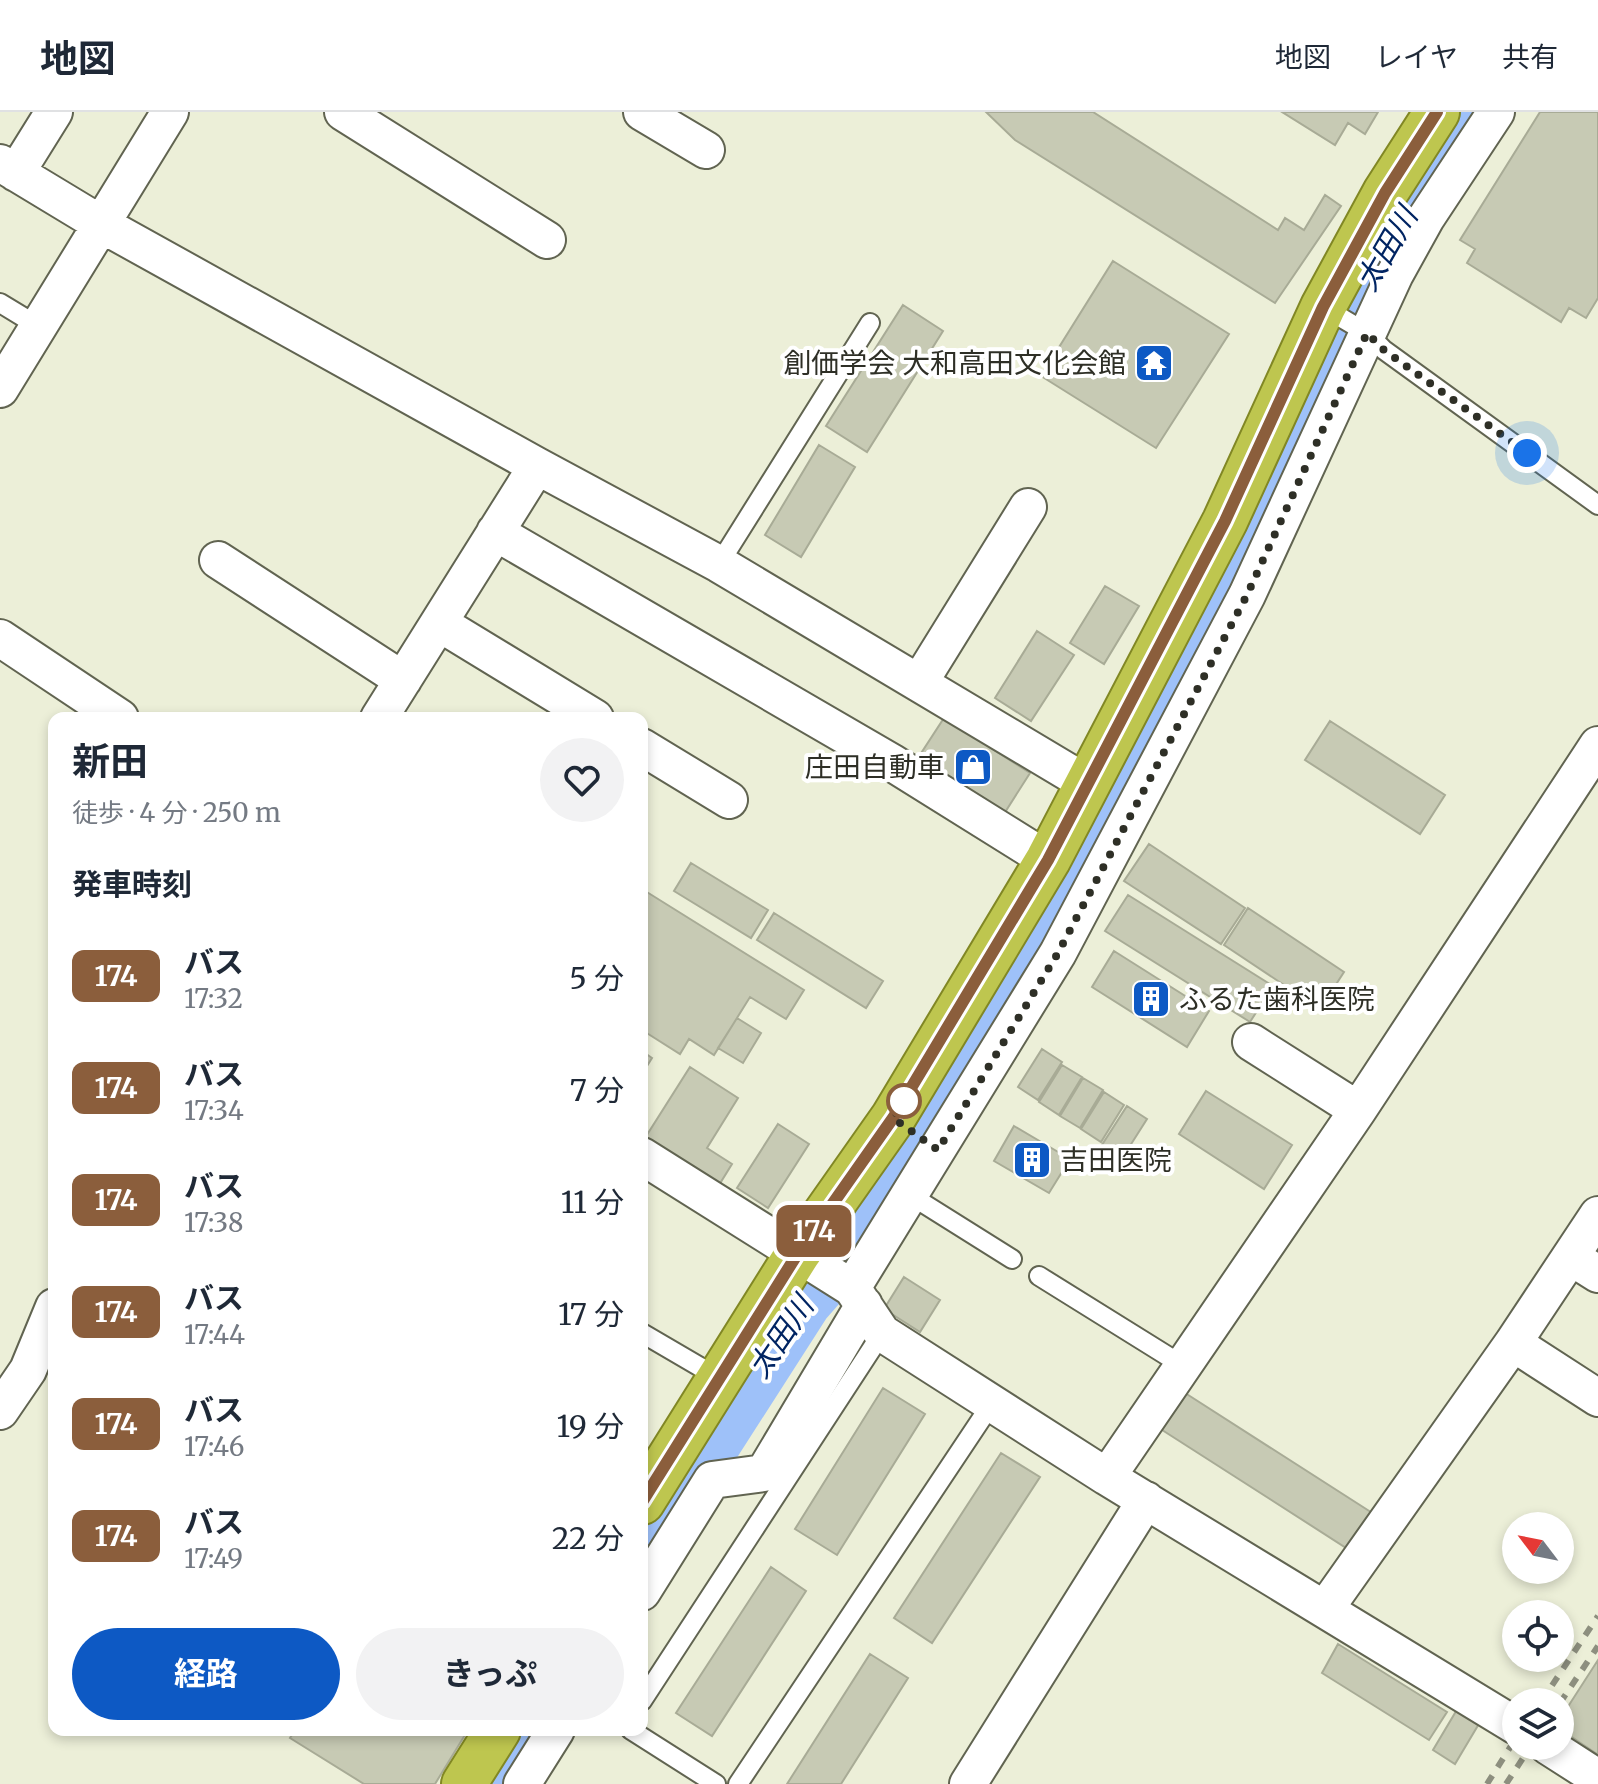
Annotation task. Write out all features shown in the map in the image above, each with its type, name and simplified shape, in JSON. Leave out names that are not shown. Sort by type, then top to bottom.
[{"type":"highway","points":[[648,1493],[720,1379],[805,1258],[917,1136],[1035,939],[1048,860],[1225,521],[1323,307],[1385,193],[1437,112]]},
{"type":"highway","points":[[464,1784],[494,1736]]},
{"type":"street","points":[[54,112],[8,168],[101,224],[719,564],[1088,784]]},
{"type":"street","points":[[0,389],[170,112]]},
{"type":"street","points":[[343,112],[547,240]]},
{"type":"street","points":[[642,112],[706,150]]},
{"type":"street","points":[[1035,939],[1247,595],[1395,274],[1426,218],[1496,112]]},
{"type":"street","points":[[383,712],[537,466]]},
{"type":"street","points":[[919,683],[1028,507]]},
{"type":"street","points":[[495,532],[891,762],[1048,860]]},
{"type":"street","points":[[218,560],[403,680]]},
{"type":"street","points":[[439,623],[585,712]]},
{"type":"street","points":[[0,638],[111,712]]},
{"type":"street","points":[[1107,1477],[1358,1110],[1598,745]]},
{"type":"street","points":[[648,751],[729,800]]},
{"type":"street","points":[[1251,1042],[1358,1110]]},
{"type":"street","points":[[648,1582],[712,1480],[764,1473],[861,1302],[910,1195],[917,1136]]},
{"type":"street","points":[[648,1160],[805,1258],[992,1403],[1107,1477],[1502,1717]]},
{"type":"street","points":[[1325,1609],[1513,1343],[1584,1265],[1598,1215]]},
{"type":"street","points":[[0,1411],[14,1366],[48,1316]]},
{"type":"street","points":[[1513,1343],[1598,1398]]},
{"type":"street","points":[[968,1784],[1146,1500]]},
{"type":"street","points":[[522,1784],[552,1736]]},
{"type":"street","points":[[1570,1760],[1598,1778]]},
{"type":"lane","points":[[0,303],[38,326]]},
{"type":"lane","points":[[1323,307],[1367,333],[1384,350],[1598,505]]},
{"type":"lane","points":[[719,564],[870,323]]},
{"type":"lane","points":[[910,1195],[1012,1259]]},
{"type":"lane","points":[[1039,1276],[1182,1365]]},
{"type":"lane","points":[[648,1690],[861,1302]]},
{"type":"lane","points":[[648,1337],[720,1379]]},
{"type":"lane","points":[[738,1784],[992,1403]]},
{"type":"lane","points":[[640,1736],[716,1784]]},
{"type":"building","points":[[986,112],[1093,112],[1278,230],[1285,218],[1304,230],[1325,195],[1341,206],[1275,303],[1015,140]]},
{"type":"building","points":[[1282,112],[1378,112],[1365,134],[1348,123],[1335,145]]},
{"type":"building","points":[[1540,112],[1598,112],[1598,298],[1586,318],[1569,308],[1561,322],[1467,263],[1475,249],[1460,240]]},
{"type":"building","points":[[1113,261],[1229,334],[1156,448],[1041,376]]},
{"type":"building","points":[[903,305],[943,331],[867,452],[826,426]]},
{"type":"building","points":[[819,445],[855,467],[801,557],[765,535]]},
{"type":"building","points":[[1105,586],[1139,606],[1104,664],[1070,643]]},
{"type":"building","points":[[1037,631],[1074,655],[1031,721],[995,698]]},
{"type":"building","name":"庄田自動車","points":[[944,718],[1030,773],[1002,817],[916,761]]},
{"type":"building","points":[[1330,721],[1445,795],[1420,834],[1305,760]]},
{"type":"building","points":[[1149,844],[1245,908],[1221,944],[1124,881]]},
{"type":"building","points":[[691,863],[768,910],[751,938],[674,891]]},
{"type":"building","points":[[648,893],[804,990],[786,1019],[750,997],[714,1055],[689,1039],[680,1054],[648,1034]]},
{"type":"building","points":[[1128,895],[1273,986],[1250,1022],[1105,931]]},
{"type":"building","points":[[1248,908],[1344,972],[1320,1009],[1224,945]]},
{"type":"building","points":[[774,913],[883,981],[866,1008],[757,940]]},
{"type":"building","name":"ふるた歯科医院","points":[[1114,951],[1209,1011],[1187,1047],[1092,987]]},
{"type":"building","points":[[737,1018],[761,1033],[743,1063],[718,1048]]},
{"type":"building","points":[[1042,1049],[1062,1062],[1038,1100],[1018,1087]]},
{"type":"building","points":[[1062,1065],[1082,1077],[1059,1115],[1039,1102]]},
{"type":"building","points":[[690,1067],[738,1098],[707,1148],[732,1164],[719,1185],[648,1140],[648,1133]]},
{"type":"building","points":[[1083,1078],[1103,1090],[1080,1128],[1060,1116]]},
{"type":"building","points":[[1206,1091],[1292,1145],[1264,1189],[1179,1134]]},
{"type":"building","points":[[1104,1092],[1124,1105],[1101,1142],[1081,1129]]},
{"type":"building","points":[[1127,1106],[1147,1119],[1121,1160],[1100,1148]]},
{"type":"building","points":[[778,1124],[809,1144],[768,1208],[737,1188]]},
{"type":"building","name":"吉田医院","points":[[1014,1126],[1070,1159],[1049,1193],[994,1161]]},
{"type":"building","points":[[904,1277],[940,1300],[920,1332],[884,1309]]},
{"type":"building","points":[[883,1388],[925,1414],[837,1555],[795,1529]]},
{"type":"building","points":[[1182,1391],[1377,1516],[1354,1553],[1159,1428]]},
{"type":"building","points":[[1001,1453],[1040,1477],[932,1643],[894,1618]]},
{"type":"building","points":[[771,1567],[806,1591],[712,1736],[676,1713]]},
{"type":"building","points":[[1338,1644],[1447,1712],[1429,1740],[1322,1673]]},
{"type":"building","points":[[870,1654],[908,1678],[841,1784],[787,1784]]},
{"type":"building","points":[[1598,1660],[1597,1754],[1574,1738],[1574,1697]]},
{"type":"building","points":[[1458,1708],[1480,1722],[1455,1764],[1433,1750]]},
{"type":"building","points":[[464,1736],[435,1784],[364,1784],[290,1738]]},
{"type":"waterway","name":"太田川","points":[[648,1543],[803,1301],[862,1234],[1052,912],[1370,273],[1470,112]]},
{"type":"waterway","name":"太田川","points":[[496,1784],[525,1736]]},
{"type":"railway","points":[[1550,1688],[1598,1616]]},
{"type":"railway","points":[[1570,1688],[1598,1646]]},
{"type":"railway","points":[[1487,1784],[1502,1760]]},
{"type":"railway","points":[[1506,1784],[1522,1760]]},
{"type":"bus line","name":"174","points":[[648,1492],[798,1253],[893,1118],[1048,860],[1225,521],[1323,307],[1385,193],[1437,112]]},
{"type":"place","name":"創価学会 大和高田文化会館","points":[[1154,363]]},
{"type":"place","name":"庄田自動車","points":[[973,767]]},
{"type":"place","name":"ふるた歯科医院","points":[[1151,999]]},
{"type":"place","name":"吉田医院","points":[[1032,1160]]},
{"type":"route","points":[[904,1101],[893,1118],[938,1150],[1058,953],[1247,595],[1367,333],[1384,350],[1527,453]]}]
